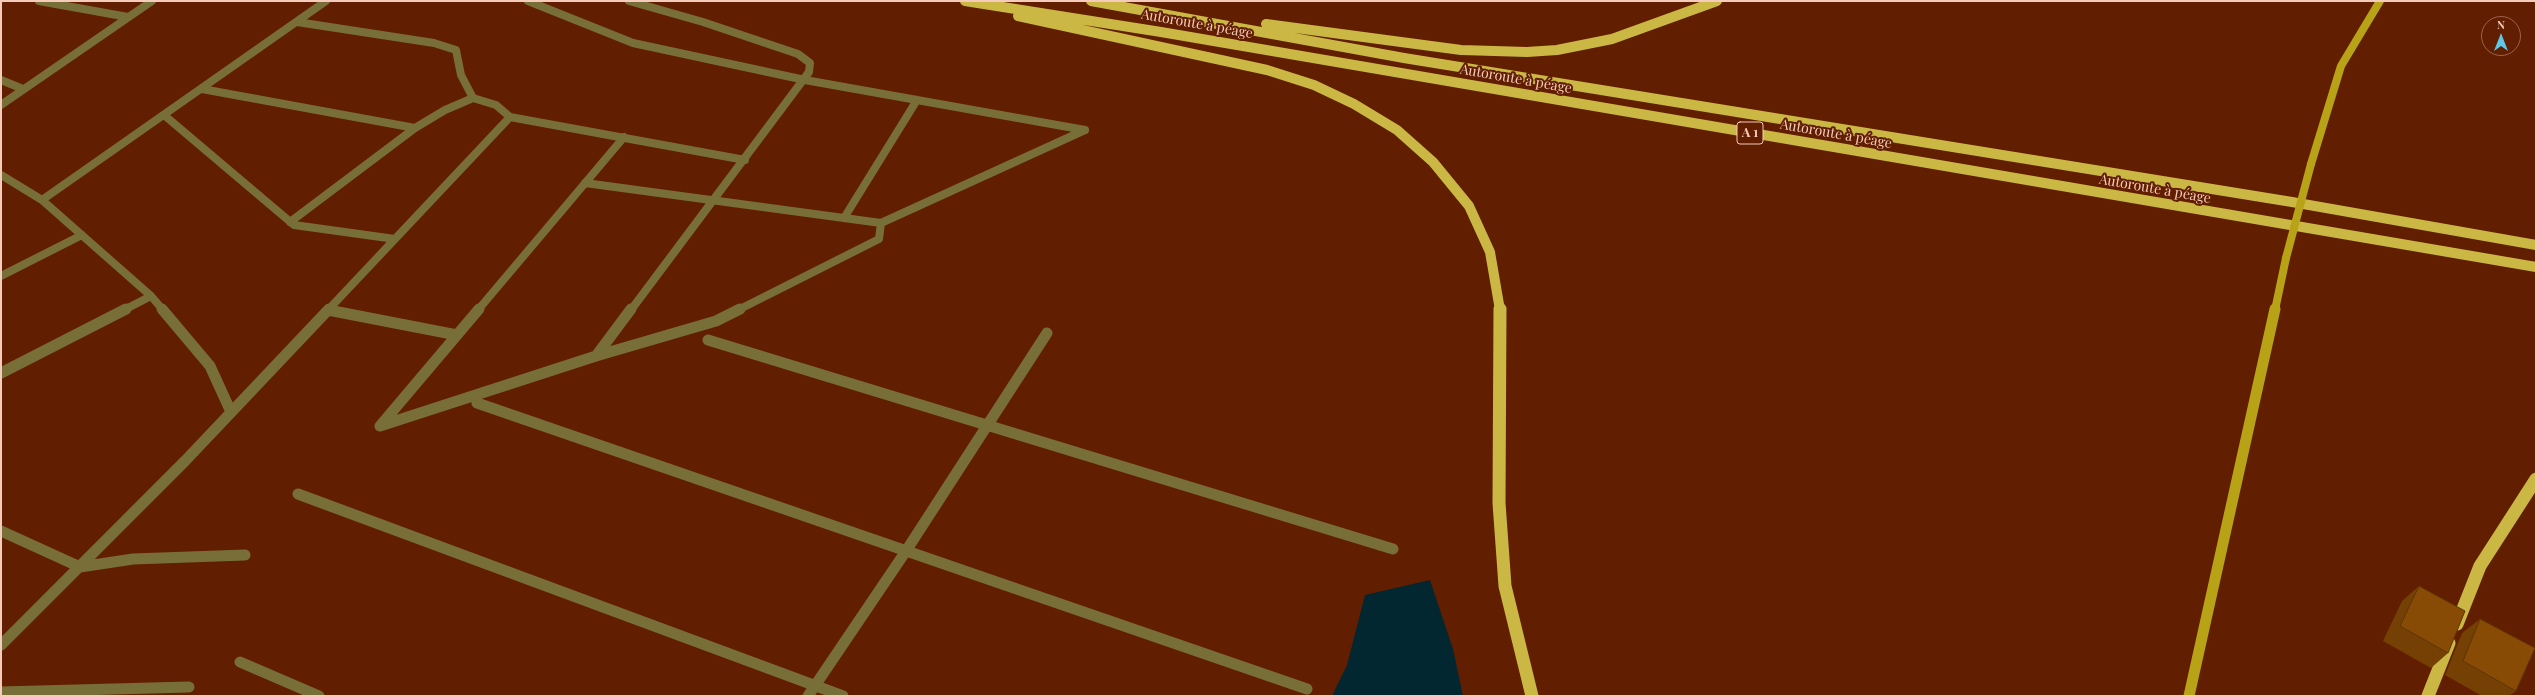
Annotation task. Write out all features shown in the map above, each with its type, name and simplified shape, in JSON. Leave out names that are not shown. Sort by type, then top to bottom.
[{"type":"highway","name":"Autoroute à péage","points":[[965,1],[1161,32],[2536,267]]},
{"type":"highway","name":"A 1","points":[[1091,1],[1199,19],[1404,58],[2292,202],[2536,245]]},
{"type":"highway","points":[[1199,19],[1294,27],[1461,50],[1527,52],[1557,50],[1612,39],[1717,1]]},
{"type":"highway","points":[[987,5],[1026,19],[1079,31],[1209,56],[1267,70],[1314,85],[1354,104],[1397,130],[1433,162],[1469,206],[1490,252],[1500,301],[1499,503],[1505,586],[1532,696]]},
{"type":"highway","points":[[2428,696],[2480,566],[2536,479]]},
{"type":"main road","points":[[2189,696],[2286,258],[2311,164],[2341,66],[2380,1]]},
{"type":"street","points":[[39,1],[128,17]]},
{"type":"street","points":[[1,104],[152,1]]},
{"type":"street","points":[[42,200],[326,1]]},
{"type":"street","points":[[528,1],[633,43],[805,80],[1085,130],[881,223],[585,183]]},
{"type":"street","points":[[596,356],[805,80],[809,72],[810,63],[798,54],[703,22],[629,1]]},
{"type":"street","points":[[297,22],[434,43],[456,50],[461,75],[473,98]]},
{"type":"street","points":[[1,80],[23,89]]},
{"type":"street","points":[[202,89],[415,128]]},
{"type":"street","points":[[290,222],[415,128],[445,110],[473,98],[496,105],[510,117],[745,160]]},
{"type":"street","points":[[844,218],[917,100]]},
{"type":"street","points":[[164,115],[294,225],[395,238]]},
{"type":"street","points":[[1,645],[232,412],[510,117]]},
{"type":"street","points":[[624,138],[380,426],[596,356],[716,321],[879,239],[881,223]]},
{"type":"street","points":[[1,175],[42,200],[151,296],[210,366],[232,412]]},
{"type":"street","points":[[1,276],[82,236]]},
{"type":"street","points":[[1,373],[151,296]]},
{"type":"street","points":[[328,310],[457,335]]},
{"type":"street","points":[[808,696],[906,551],[985,426],[1047,333]]},
{"type":"street","points":[[708,340],[985,426],[1393,549]]},
{"type":"street","points":[[477,403],[1307,689]]},
{"type":"street","points":[[298,494],[843,696]]},
{"type":"street","points":[[1,531],[80,567],[133,559],[245,555]]},
{"type":"street","points":[[240,662],[319,696]]},
{"type":"street","points":[[1,692],[189,688]]},
{"type":"water","points":[[1430,580],[1453,649],[1463,696],[1332,696],[1347,665],[1365,595]]},
{"type":"building","points":[[2419,586],[2465,611],[2448,653],[2400,626]]},
{"type":"building","points":[[2480,619],[2535,648],[2516,691],[2463,661]]}]
